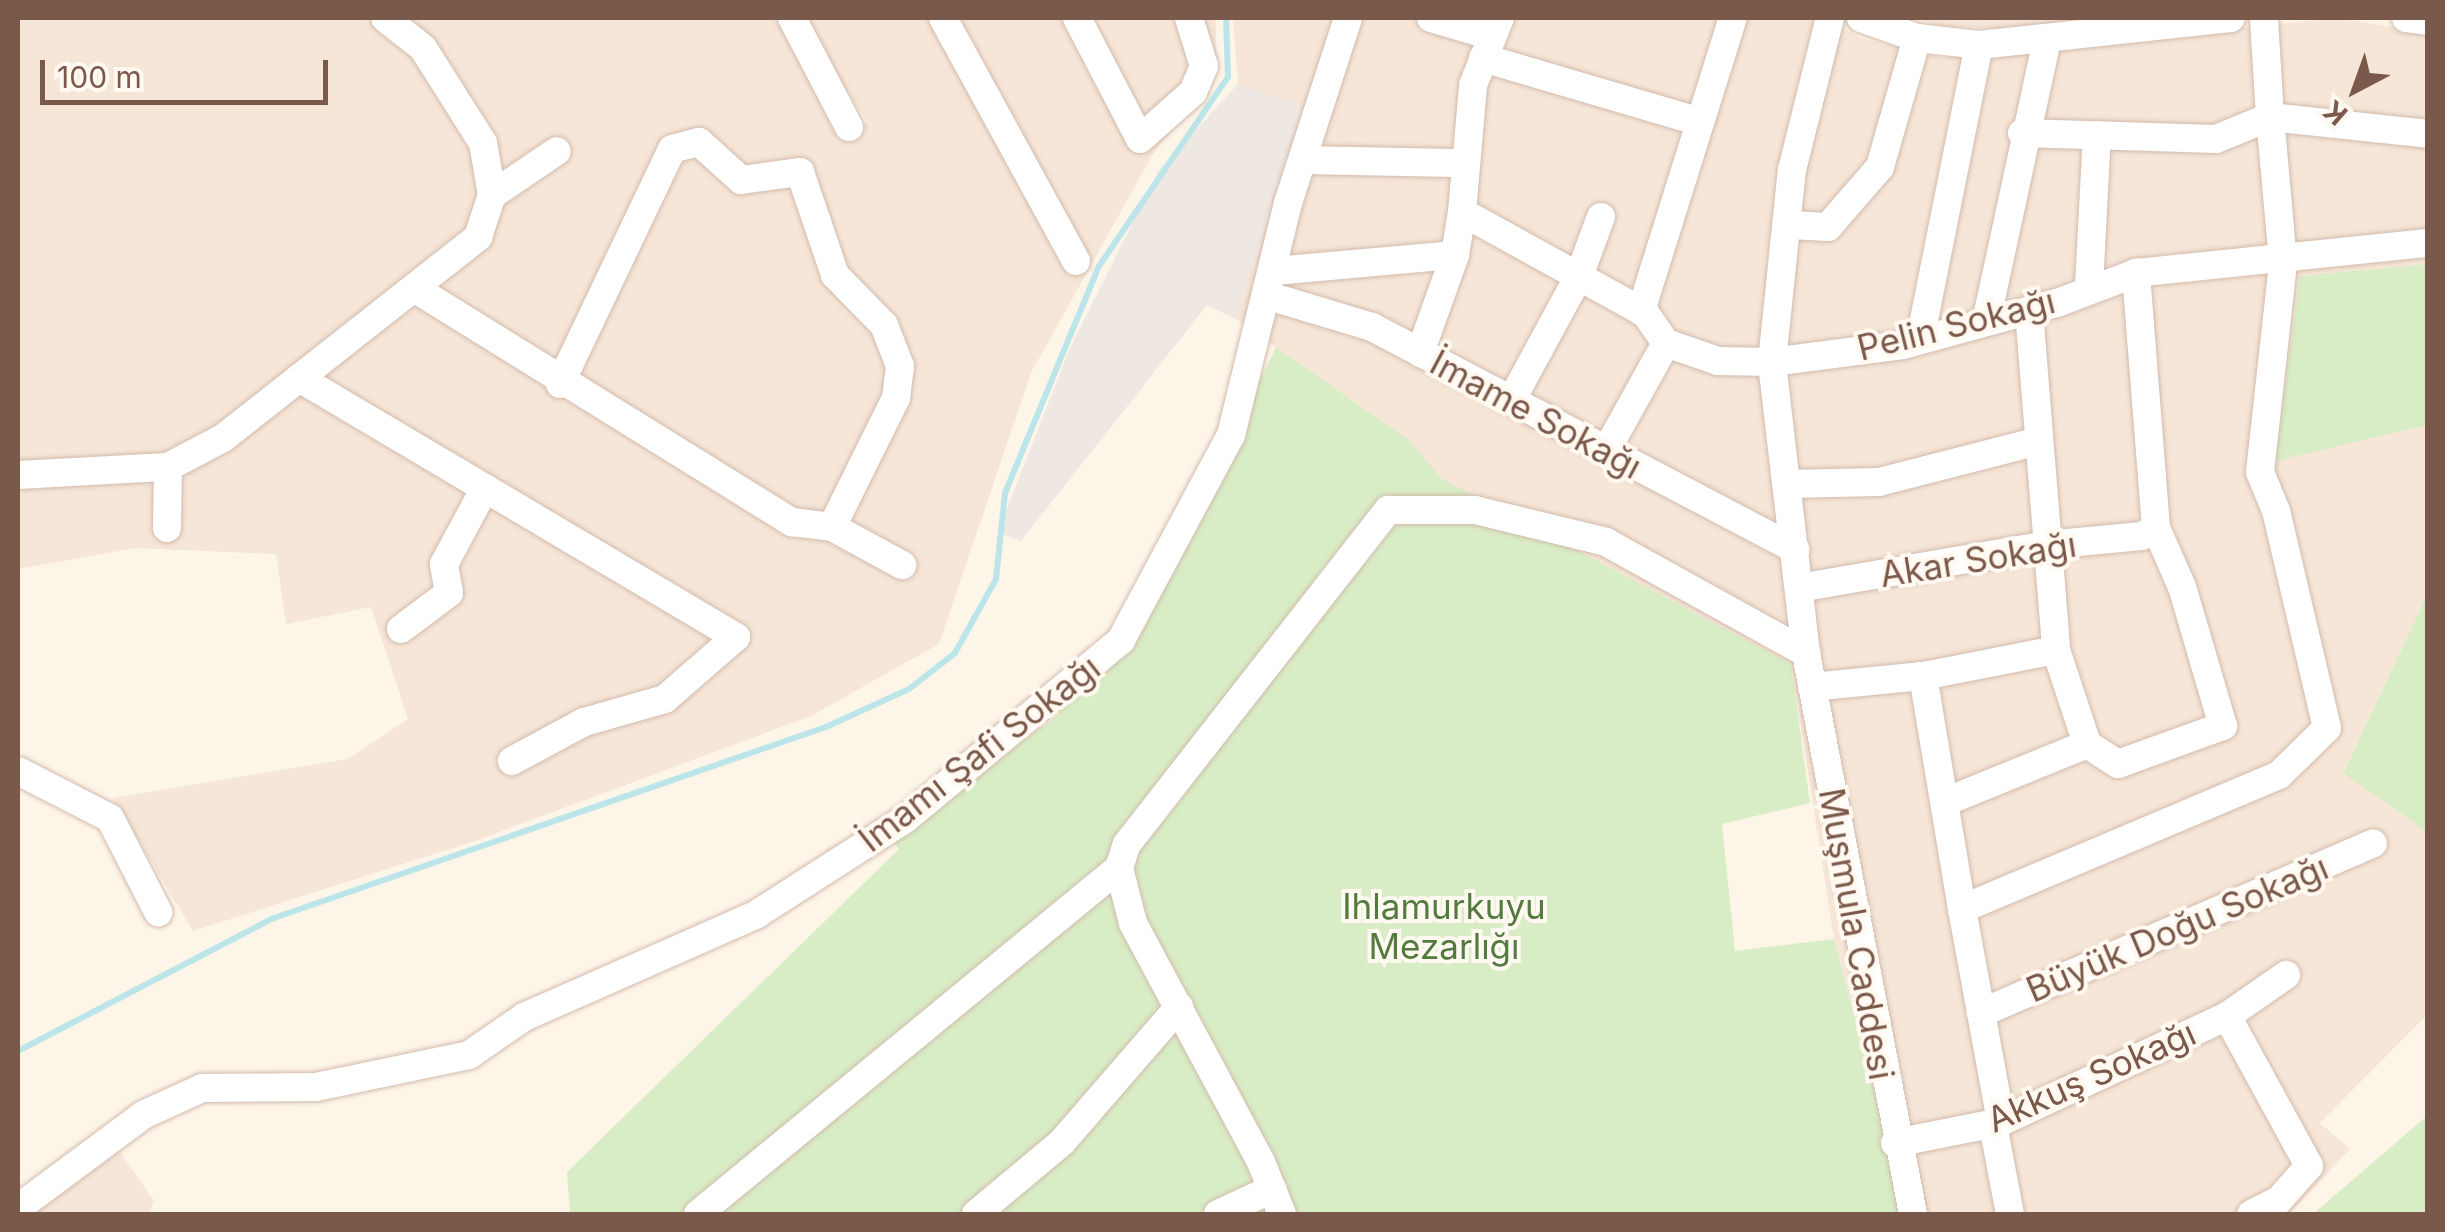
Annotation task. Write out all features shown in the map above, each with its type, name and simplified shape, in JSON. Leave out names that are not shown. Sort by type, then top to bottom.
[{"type":"street","points":[[18,475],[168,467],[223,438],[478,237],[492,196],[483,143],[423,48],[385,18]]},
{"type":"street","points":[[792,18],[849,127]]},
{"type":"street","points":[[943,18],[1076,261]]},
{"type":"street","points":[[1077,18],[1140,139],[1193,92],[1204,66],[1189,18]]},
{"type":"street","name":"İmamı Şafi Sokağı","points":[[18,1208],[143,1115],[202,1088],[316,1088],[469,1055],[524,1017],[757,914],[905,820],[1121,640],[1231,435],[1303,160],[1348,18]]},
{"type":"street","points":[[1431,18],[1492,37],[1700,122]]},
{"type":"street","points":[[1641,310],[1733,18]]},
{"type":"street","points":[[1806,654],[1772,362],[1790,226],[1792,170],[1830,18]]},
{"type":"street","points":[[1861,18],[1917,38],[1979,45],[2047,41],[2231,18]]},
{"type":"street","points":[[1962,909],[2279,775],[2327,728],[2276,511],[2260,472],[2283,262],[2264,18]]},
{"type":"street","points":[[2406,18],[2428,22]]},
{"type":"street","points":[[1420,352],[1454,255],[1462,212],[1473,85],[1492,37]]},
{"type":"street","points":[[1790,226],[1828,228],[1880,167],[1917,38]]},
{"type":"street","points":[[1986,322],[2022,133],[2047,41]]},
{"type":"street","points":[[1920,340],[1979,45]]},
{"type":"street","points":[[2022,133],[2216,139],[2270,117],[2428,134]]},
{"type":"street","points":[[2090,286],[2098,135]]},
{"type":"street","points":[[560,384],[672,149],[699,142],[740,180],[800,172],[834,275],[884,325],[900,366],[896,398],[832,527]]},
{"type":"street","points":[[492,196],[557,151]]},
{"type":"street","points":[[1303,160],[1466,163]]},
{"type":"street","points":[[1462,212],[1641,310],[1666,342],[1606,451]]},
{"type":"street","points":[[1511,401],[1579,276],[1601,217]]},
{"type":"street","name":"Pelin Sokağı","points":[[1666,342],[1718,362],[1772,362],[1920,340],[2029,311],[2090,286],[2136,273],[2283,262],[2428,243]]},
{"type":"street","points":[[1272,284],[1454,255]]},
{"type":"street","points":[[2029,311],[2056,650],[2087,744],[2118,764],[2223,726],[2182,586],[2156,528],[2136,273]]},
{"type":"street","name":"İmame Sokağı","points":[[1272,284],[1420,352],[1795,549]]},
{"type":"street","points":[[414,288],[560,384],[792,522],[832,527],[902,566]]},
{"type":"street","points":[[300,378],[736,637],[665,699],[584,722],[512,761]]},
{"type":"street","points":[[1787,484],[1879,482],[2039,442]]},
{"type":"street","points":[[167,528],[168,467]]},
{"type":"street","points":[[401,629],[434,611],[449,593],[444,564],[485,488]]},
{"type":"street","points":[[1218,1214],[1277,1202],[1133,923],[1120,868],[1127,844],[1388,510],[1475,510],[1606,542],[1806,654]]},
{"type":"street","name":"Akar Sokağı","points":[[1799,588],[2047,545],[2142,536],[2156,528]]},
{"type":"street","points":[[1812,686],[1923,676],[2056,650]]},
{"type":"street","name":"Muşmula Caddesi","points":[[1806,654],[1895,1143],[1913,1214]]},
{"type":"street","points":[[1923,676],[1981,1013],[2010,1214]]},
{"type":"street","points":[[1944,802],[2087,744]]},
{"type":"street","points":[[18,771],[110,818],[158,912]]},
{"type":"street","name":"Büyük Doğu Sokağı","points":[[1981,1013],[2373,843]]},
{"type":"street","points":[[698,1214],[1120,868]]},
{"type":"street","name":"Akkuş Sokağı","points":[[1895,1143],[1997,1123],[2226,1016],[2286,975]]},
{"type":"street","points":[[976,1214],[1062,1142],[1179,1007]]},
{"type":"street","points":[[2226,1016],[2309,1166],[2279,1200],[2251,1214]]},
{"type":"shaded area","points":[[18,18],[779,18],[846,141],[867,121],[800,18],[1216,18],[1216,75],[1153,154],[1031,373],[939,644],[811,716],[475,841],[193,931],[113,798],[348,759],[408,719],[371,607],[286,624],[276,554],[135,548],[18,569]]},
{"type":"shaded area","points":[[1233,18],[1826,18],[1862,39],[1941,58],[2336,18],[2427,32],[2427,264],[2300,276],[2275,460],[2427,425],[2427,595],[2343,772],[2427,832],[2427,1015],[2320,1123],[2350,1149],[2289,1214],[1906,1214],[1834,939],[1791,664],[1440,478],[1409,440],[1236,319],[1302,106],[1238,84]]},
{"type":"shaded area","points":[[1916,18],[2162,18],[2072,31],[1940,26]]},
{"type":"shaded area","points":[[1238,84],[1303,106],[1236,319],[1207,305],[1021,541],[998,532],[1069,350],[1159,170]]},
{"type":"shaded area","points":[[118,1149],[154,1201],[149,1214],[19,1214]]},
{"type":"green space","points":[[2427,264],[2427,425],[2275,461],[2300,276]]},
{"type":"green space","name":"Ihlamurkuyu Mezarlığı","points":[[1276,347],[1409,440],[1441,478],[1791,664],[1810,803],[1722,824],[1735,951],[1834,939],[1906,1214],[570,1214],[567,1172],[899,849],[888,835],[1056,717],[1191,525]]},
{"type":"green space","points":[[2427,595],[2427,832],[2343,773]]},
{"type":"green space","points":[[2427,1116],[2427,1214],[2313,1214]]},
{"type":"waterway","points":[[18,1051],[274,918],[826,727],[909,689],[955,653],[996,579],[1005,493],[1099,266],[1228,77],[1226,18]]}]
